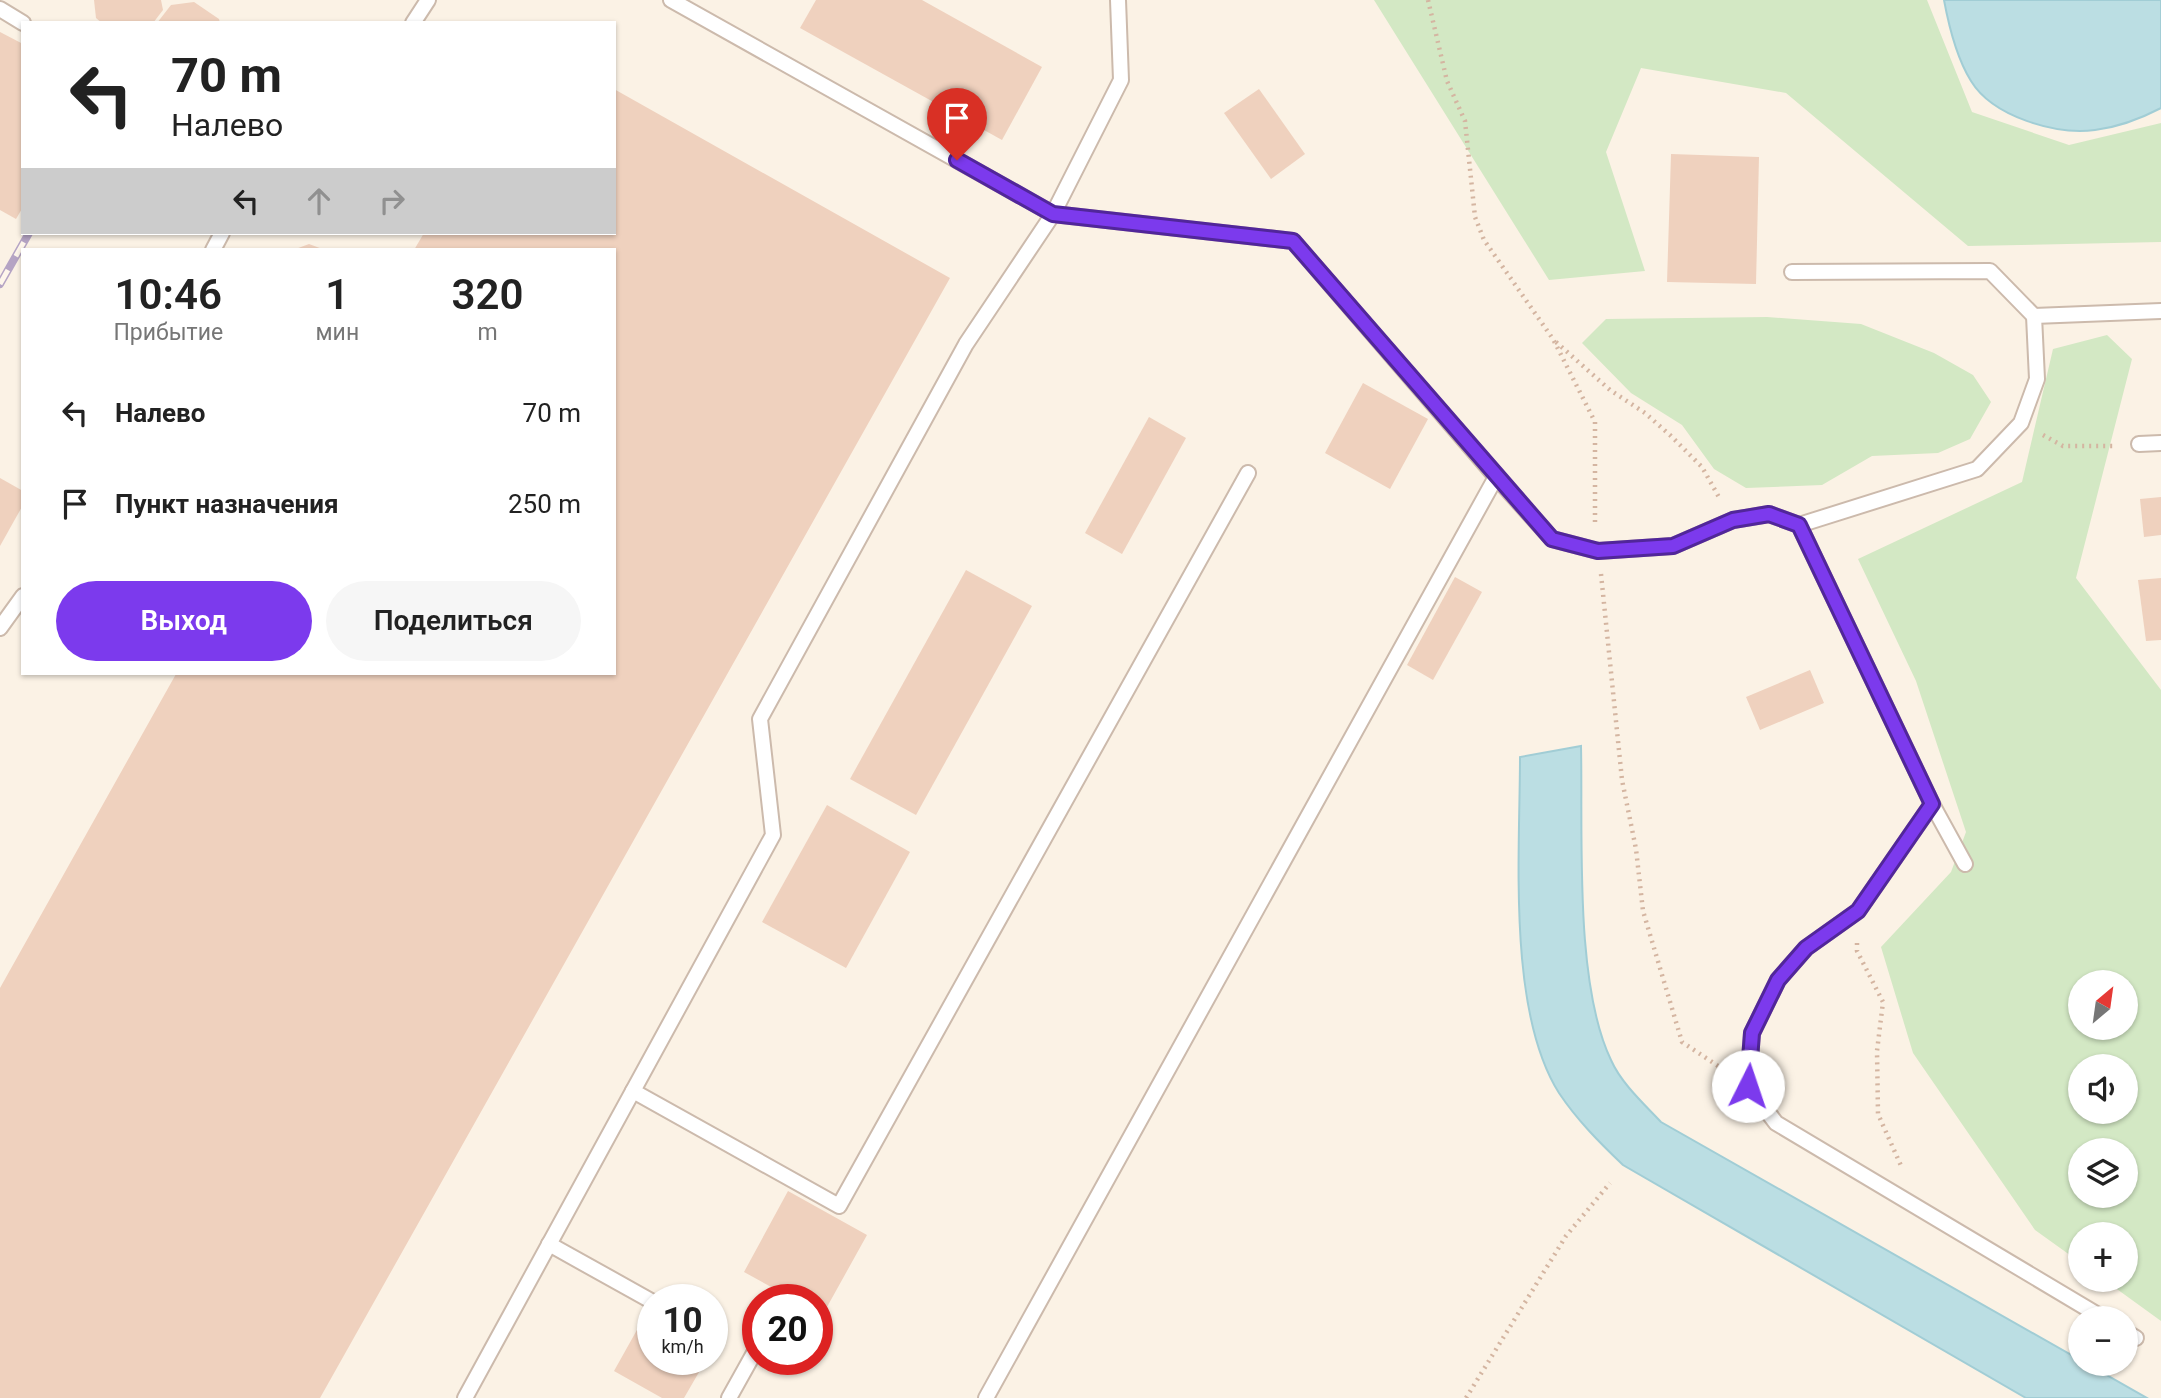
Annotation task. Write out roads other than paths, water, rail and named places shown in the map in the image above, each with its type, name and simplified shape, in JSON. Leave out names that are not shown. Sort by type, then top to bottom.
[{"type":"lane","points":[[414,21],[428,0]]},
{"type":"lane","points":[[671,0],[1053,214],[1293,241],[1552,539],[1598,551],[1673,546],[1733,520],[1769,514],[1799,525],[1977,469],[2021,423],[2037,379],[2034,316],[1990,271],[1792,272]]},
{"type":"lane","points":[[465,1398],[773,835],[760,719],[966,344],[1053,214],[1121,80],[1118,0]]},
{"type":"lane","points":[[0,9],[21,22]]},
{"type":"lane","points":[[2034,316],[2161,311]]},
{"type":"lane","points":[[2139,444],[2161,443]]},
{"type":"lane","points":[[633,1091],[839,1206],[1248,473]]},
{"type":"lane","points":[[986,1398],[1496,477]]},
{"type":"lane","points":[[1799,525],[1932,804],[1965,864]]},
{"type":"lane","points":[[0,628],[21,599]]},
{"type":"lane","points":[[1932,804],[1858,911],[1806,948],[1778,980],[1752,1033],[1748,1086],[1776,1123],[2083,1306]]},
{"type":"lane","points":[[549,1244],[637,1293]]},
{"type":"lane","points":[[729,1398],[742,1375]]},
{"type":"water","points":[[1944,0],[2161,0],[2161,108],[2121,125],[2079,131],[2044,126],[2010,114],[1981,94],[1971,81],[1957,52]]},
{"type":"water","points":[[1581,746],[1583,907],[1591,991],[1599,1028],[1611,1060],[1633,1093],[1661,1122],[2068,1353],[2068,1376],[2108,1376],[2147,1398],[2026,1398],[1623,1165],[1597,1139],[1559,1093],[1542,1059],[1531,1019],[1520,930],[1520,757]]},
{"type":"railway","points":[[0,284],[28,235]]}]
